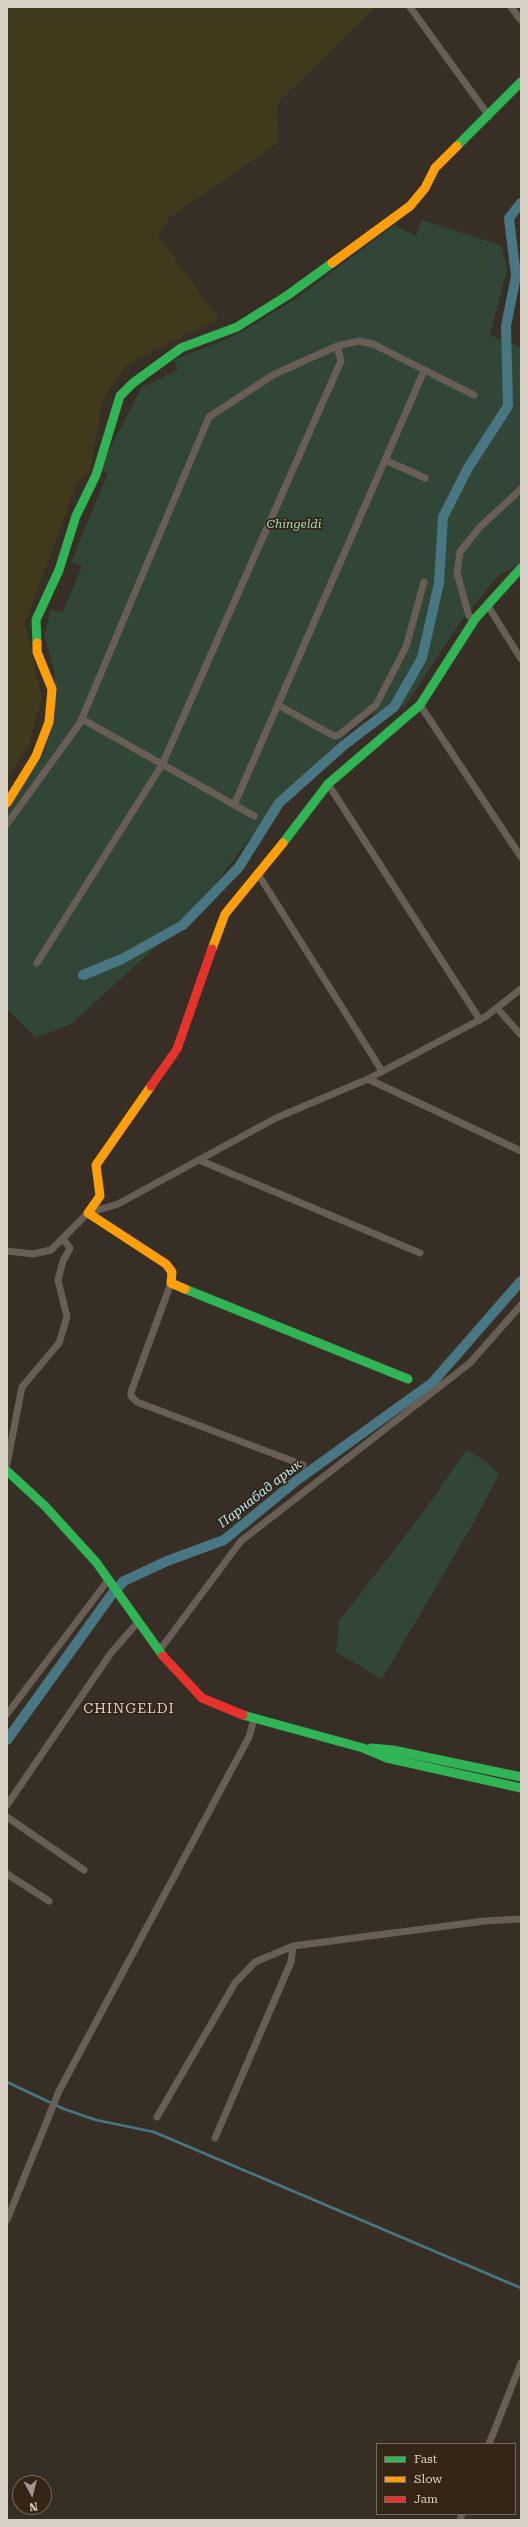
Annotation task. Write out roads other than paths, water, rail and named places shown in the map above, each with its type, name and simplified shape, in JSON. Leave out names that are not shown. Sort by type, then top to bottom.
[{"type":"street","points":[[410,7],[489,116]]},
{"type":"street","points":[[511,7],[521,20]]},
{"type":"street","points":[[7,803],[36,756],[49,722],[52,689],[37,652],[35,640],[36,620],[59,570],[76,516],[96,475],[108,430],[120,396],[134,383],[181,348],[237,327],[288,295],[410,206],[425,188],[435,168],[489,116],[521,82]]},
{"type":"street","points":[[7,824],[82,719],[209,417],[273,375],[337,346],[359,341],[373,344],[474,395]]},
{"type":"street","points":[[37,963],[162,765],[341,360],[337,346]]},
{"type":"street","points":[[234,805],[424,371]]},
{"type":"street","points":[[385,460],[425,478]]},
{"type":"street","points":[[474,619],[469,616],[457,573],[460,552],[479,528],[521,489]]},
{"type":"street","points":[[7,1251],[43,1254],[52,1250],[88,1213],[100,1196],[96,1165],[177,1049],[225,914],[295,829],[328,784],[420,705],[474,619],[488,606],[521,568]]},
{"type":"street","points":[[278,705],[334,736],[339,735],[376,706],[406,647],[424,582]]},
{"type":"street","points":[[488,606],[521,659]]},
{"type":"street","points":[[420,705],[521,857]]},
{"type":"street","points":[[82,719],[254,816]]},
{"type":"street","points":[[328,784],[480,1020]]},
{"type":"street","points":[[258,874],[382,1071]]},
{"type":"street","points":[[88,1213],[118,1204],[276,1118],[368,1079],[480,1020],[521,989]]},
{"type":"street","points":[[497,1008],[521,1035]]},
{"type":"street","points":[[368,1079],[521,1150]]},
{"type":"street","points":[[199,1160],[420,1252]]},
{"type":"street","points":[[88,1213],[166,1264],[172,1272],[171,1283],[131,1392],[131,1396],[137,1402],[303,1465]]},
{"type":"street","points":[[7,1464],[22,1387],[59,1343],[67,1317],[58,1280],[63,1260],[70,1248],[63,1239]]},
{"type":"street","points":[[171,1283],[408,1379]]},
{"type":"street","points":[[159,1651],[241,1541],[470,1363],[521,1305]]},
{"type":"street","points":[[7,1471],[45,1506],[96,1562],[159,1651],[202,1698],[254,1720],[363,1748],[387,1758],[521,1788]]},
{"type":"street","points":[[7,1714],[109,1579]]},
{"type":"street","points":[[7,1805],[111,1653],[138,1622]]},
{"type":"street","points":[[7,2220],[9,2207],[59,2091],[241,1751],[254,1720]]},
{"type":"street","points":[[363,1748],[393,1750],[521,1777]]},
{"type":"street","points":[[7,1817],[84,1870]]},
{"type":"street","points":[[7,1874],[48,1901]]},
{"type":"street","points":[[157,2118],[235,1983],[255,1962],[293,1946],[485,1921],[521,1919]]},
{"type":"street","points":[[215,2138],[291,1962],[293,1946]]},
{"type":"street","points":[[490,2443],[521,2363]]},
{"type":"waterway","points":[[83,975],[122,959],[183,925],[239,867],[279,803],[344,745],[394,707],[422,658],[439,583],[443,517],[468,468],[508,406],[506,326],[516,276],[509,218],[521,203]]},
{"type":"waterway","name":"Парнабад арык","points":[[7,1740],[112,1594],[124,1581],[167,1561],[224,1540],[296,1481],[432,1383],[521,1281]]},
{"type":"waterway","points":[[7,2082],[64,2109],[96,2120],[154,2132],[521,2288]]},
{"type":"district","name":"CHINGELDI","points":[[129,1709]]},
{"type":"park label","name":"Chingeldi","points":[[294,524]]}]
